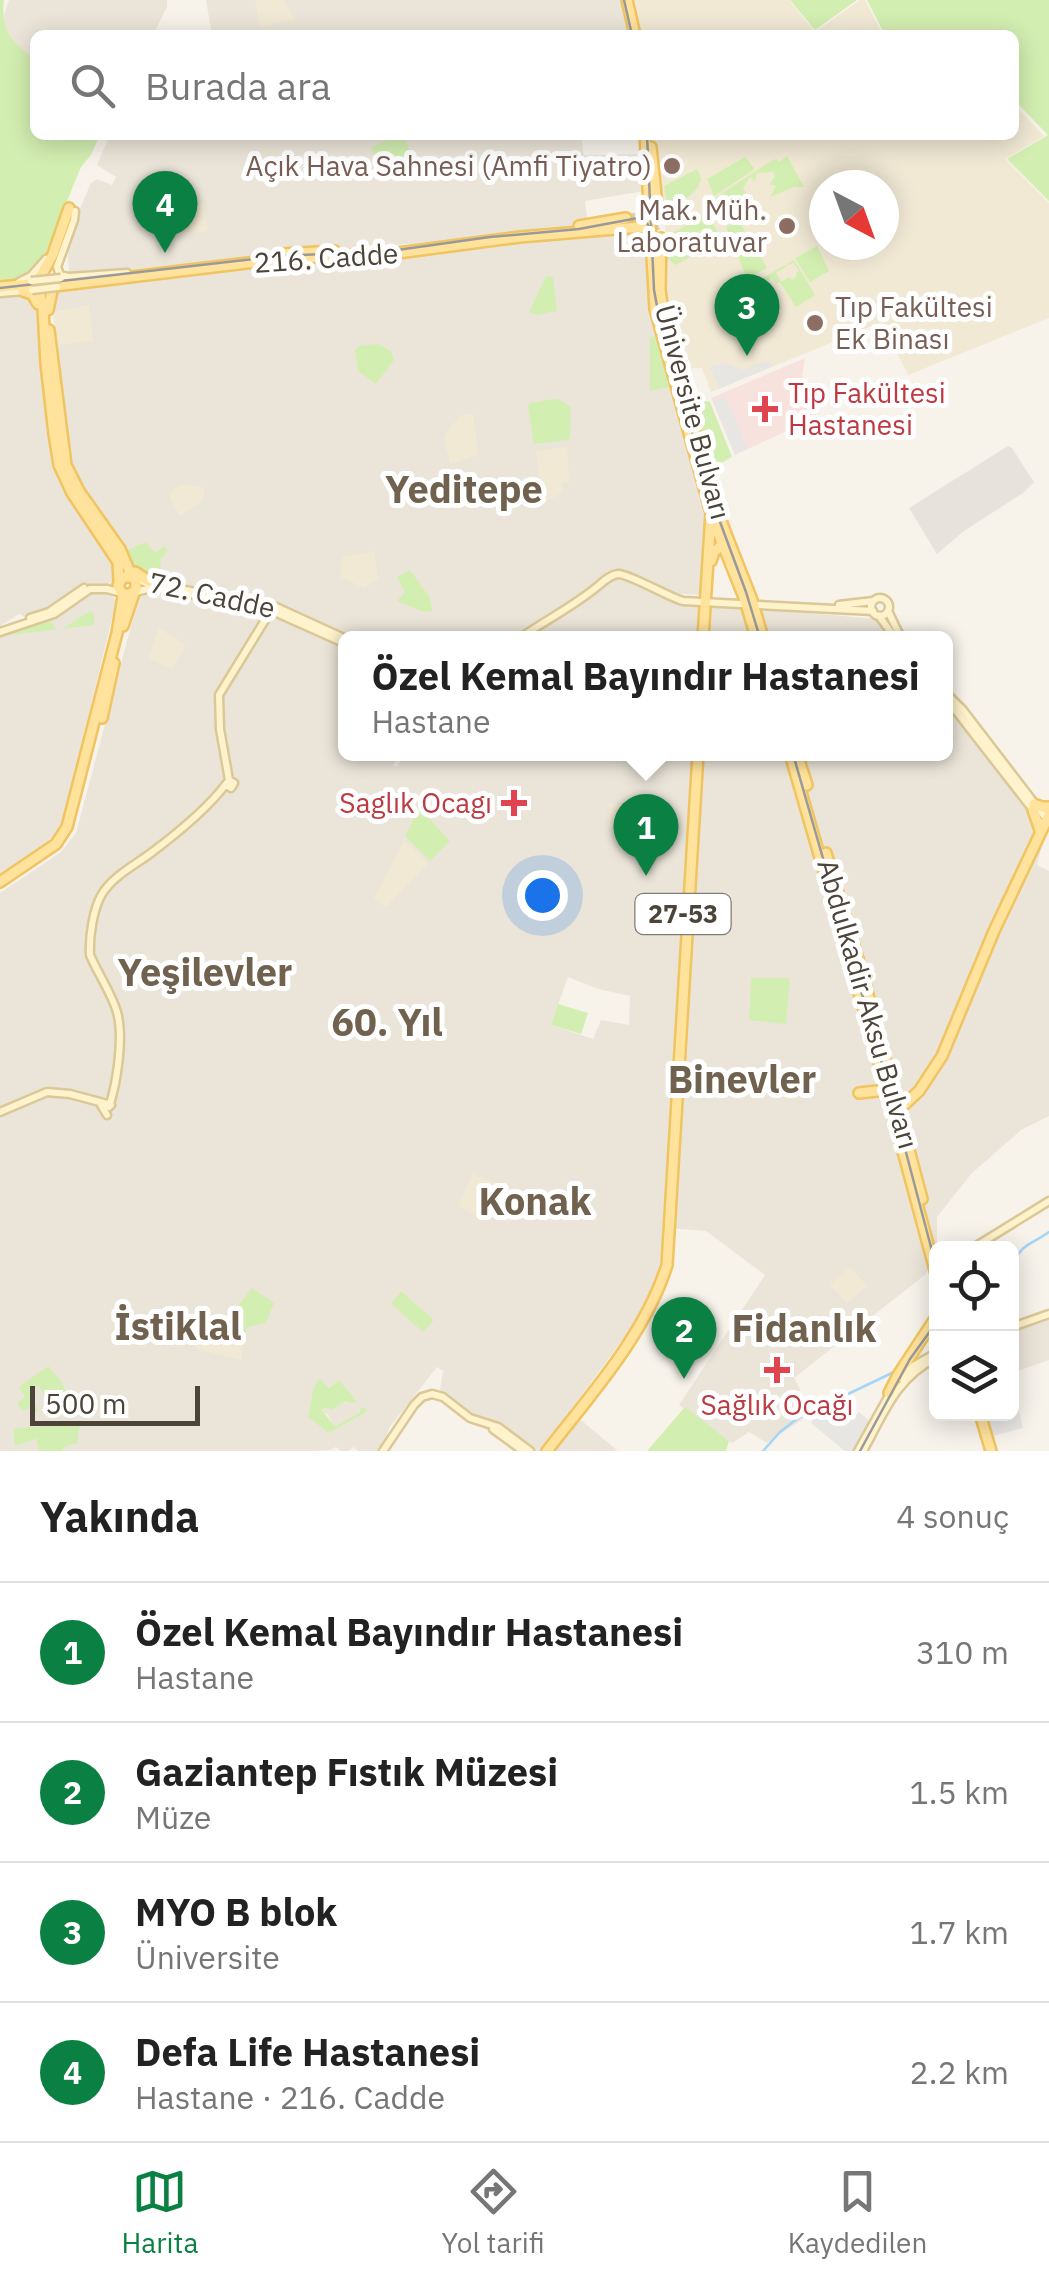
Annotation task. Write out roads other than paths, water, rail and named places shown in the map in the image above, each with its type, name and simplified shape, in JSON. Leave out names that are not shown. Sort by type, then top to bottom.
[{"type":"main road","points":[[625,0],[631,30]]},
{"type":"main road","name":"Üniversite Bulvarı","points":[[647,140],[666,333],[725,542],[712,556],[705,600]]},
{"type":"main road","points":[[586,225],[626,214],[641,216],[652,207]]},
{"type":"main road","points":[[48,340],[52,298],[59,283],[53,266],[72,210]]},
{"type":"main road","points":[[33,284],[53,254],[72,210]]},
{"type":"main road","points":[[48,340],[31,276],[43,264],[72,210]]},
{"type":"main road","points":[[586,225],[626,218]]},
{"type":"main road","name":"216. Cadde","points":[[59,283],[281,259],[398,254],[487,234],[586,225]]},
{"type":"main road","name":"216. Cadde","points":[[487,234],[639,226],[656,236]]},
{"type":"main road","points":[[487,234],[487,251]]},
{"type":"main road","name":"Üniversite Bulvarı","points":[[656,236],[652,290],[660,332],[710,512],[704,631]]},
{"type":"main road","points":[[0,289],[33,284],[48,274],[59,283]]},
{"type":"main road","points":[[0,289],[33,284],[46,293],[59,283],[128,275]]},
{"type":"main road","points":[[0,884],[55,851],[68,835],[122,602],[118,562],[62,474],[54,434],[48,304],[59,283]]},
{"type":"main road","points":[[33,284],[43,309],[66,465],[125,559],[136,573],[154,584]]},
{"type":"main road","points":[[710,512],[758,631]]},
{"type":"main road","points":[[709,542],[714,547],[725,542]]},
{"type":"main road","points":[[75,781],[101,678],[137,584],[125,559]]},
{"type":"main road","points":[[531,631],[614,575],[624,575],[678,600],[834,606],[884,598],[889,603],[895,631]]},
{"type":"main road","points":[[0,630],[49,612],[86,587],[112,585],[123,577],[132,577]]},
{"type":"main road","name":"72. Cadde","points":[[132,577],[273,608],[338,637]]},
{"type":"main road","points":[[0,630],[54,614],[90,589],[104,588],[128,595],[146,588],[166,589],[273,608],[220,696],[228,784],[155,853],[102,894],[94,954],[121,1013],[119,1071],[108,1105],[47,1092],[0,1114]]},
{"type":"main road","points":[[873,601],[876,614],[893,631]]},
{"type":"main road","points":[[749,602],[876,614],[888,611]]},
{"type":"main road","points":[[102,718],[114,672],[113,654]]},
{"type":"main road","points":[[953,701],[1046,827]]},
{"type":"main road","points":[[953,709],[1033,807],[1040,826],[1046,827]]},
{"type":"main road","points":[[546,1451],[633,1334],[652,1304],[666,1266],[695,761]]},
{"type":"main road","name":"27-53","points":[[546,1451],[645,1310],[659,1276],[666,1223],[695,761]]},
{"type":"main road","points":[[796,761],[886,1090],[895,1110],[929,1246]]},
{"type":"main road","name":"Abdulkadir Aksu Bulvarı","points":[[796,761],[862,972],[895,1110],[904,1126],[933,1241]]},
{"type":"main road","points":[[1033,807],[1049,807]]},
{"type":"main road","points":[[895,1110],[919,1091],[942,1056],[994,931],[1046,827]]},
{"type":"main road","points":[[904,1126],[904,1117],[951,1048],[1026,867]]},
{"type":"main road","points":[[859,1094],[886,1090]]},
{"type":"main road","points":[[895,1110],[911,1107]]},
{"type":"main road","points":[[988,1241],[1049,1203]]},
{"type":"main road","points":[[1019,1327],[1049,1316]]},
{"type":"main road","points":[[860,1451],[898,1375],[929,1328]]},
{"type":"main road","points":[[889,1393],[913,1366],[929,1359]]},
{"type":"main road","points":[[860,1451],[903,1382],[929,1361]]},
{"type":"main road","points":[[385,1451],[414,1405],[432,1394],[443,1397],[470,1418],[498,1427],[530,1451]]},
{"type":"main road","points":[[385,1451],[414,1408],[432,1398],[466,1420],[492,1428],[522,1451]]},
{"type":"main road","points":[[980,1421],[988,1451]]},
{"type":"waterway","points":[[1019,1254],[1049,1232]]},
{"type":"waterway","points":[[763,1451],[798,1418],[894,1372]]},
{"type":"tunnel","points":[[626,218],[648,220],[657,238]]},
{"type":"tram line","points":[[624,0],[631,30]]},
{"type":"tram line","points":[[647,140],[654,290],[662,333],[716,511],[758,631]]},
{"type":"tram line","points":[[0,288],[279,256],[390,251],[579,229],[638,218],[646,221],[652,233]]},
{"type":"tram line","points":[[795,761],[929,1241]]},
{"type":"tram line","points":[[860,1451],[910,1359],[930,1331]]},
{"type":"place","name":"Açık Hava Sahnesi (Amfi Tiyatro)","points":[[672,166]]},
{"type":"place","name":"Mak. Müh. Laboratuvar","points":[[787,226]]},
{"type":"place","name":"Defa Life Hastanesi","points":[[165,253]]},
{"type":"place","name":"Tıp Fakültesi Ek Binası","points":[[815,323]]},
{"type":"place","name":"MYO B blok","points":[[747,356]]},
{"type":"place","name":"Tıp Fakültesi Hastanesi","points":[[765,409]]},
{"type":"place","name":"Saglık Ocagı","points":[[514,803]]},
{"type":"place","name":"Özel Kemal Bayındır Hastanesi","points":[[646,876]]},
{"type":"place","name":"Sağlık Ocağı","points":[[777,1370]]},
{"type":"place","name":"Gaziantep Fıstık Müzesi","points":[[684,1379]]},
{"type":"district","name":"Yeditepe","points":[[464,490]]},
{"type":"district","name":"Yeşilevler","points":[[205,973]]},
{"type":"district","name":"60. Yıl","points":[[387,1023]]},
{"type":"district","name":"Binevler","points":[[742,1080]]},
{"type":"district","name":"Konak","points":[[535,1202]]},
{"type":"district","name":"İstiklal","points":[[178,1327]]},
{"type":"district","name":"Fidanlık","points":[[804,1329]]}]
